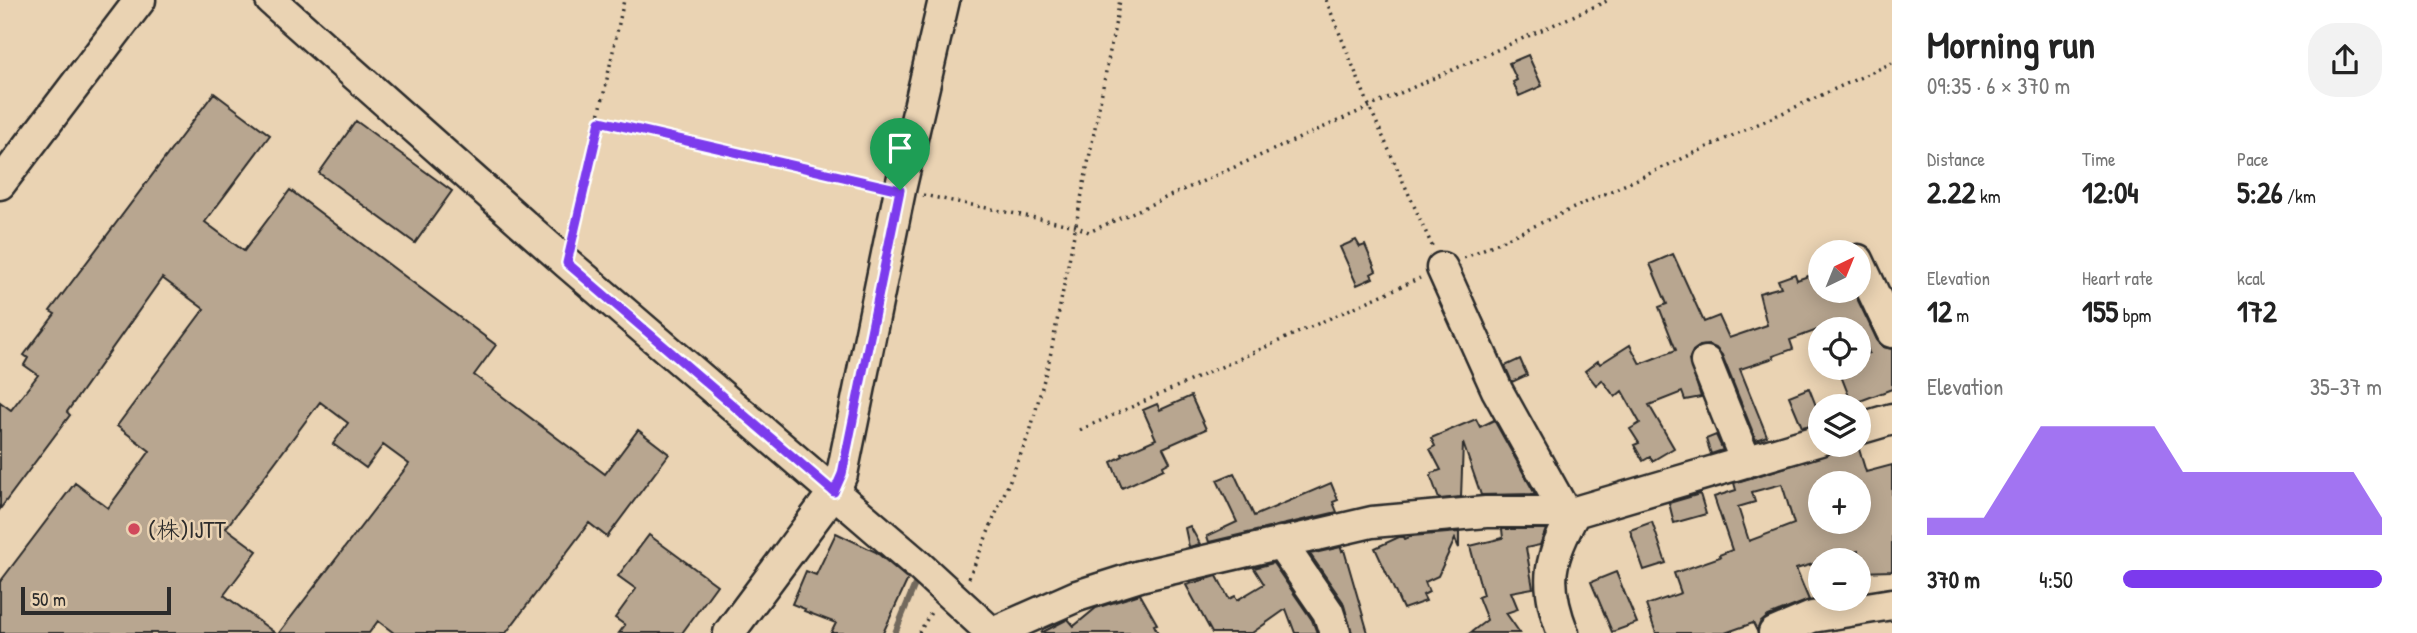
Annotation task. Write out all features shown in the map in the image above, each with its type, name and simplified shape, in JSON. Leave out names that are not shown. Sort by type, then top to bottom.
[{"type":"street","points":[[0,184],[140,0]]},
{"type":"street","points":[[271,0],[567,263],[834,492],[993,633],[1077,596],[1140,576],[1280,542],[1372,522],[1421,516],[1486,512],[1570,512],[1808,444]]},
{"type":"street","points":[[729,633],[834,492],[842,474],[900,190],[944,0]]},
{"type":"street","points":[[1442,268],[1497,390],[1570,512]]},
{"type":"street","points":[[1871,281],[1892,332]]},
{"type":"street","points":[[1706,362],[1746,462]]},
{"type":"street","points":[[1871,425],[1892,419]]},
{"type":"street","points":[[1563,633],[1555,612],[1550,580],[1558,543],[1570,512]]},
{"type":"street","points":[[1280,542],[1328,612],[1335,633]]},
{"type":"street","points":[[1774,633],[1812,617],[1892,604]]},
{"type":"path","points":[[567,263],[600,121],[624,0]]},
{"type":"path","points":[[959,602],[1030,432],[1050,357],[1120,0]]},
{"type":"path","points":[[1326,0],[1370,108],[1442,268]]},
{"type":"path","points":[[600,121],[900,190],[1075,226],[1089,232],[1609,0]]},
{"type":"path","points":[[1080,430],[1892,63]]},
{"type":"building","points":[[1528,55],[1542,86],[1519,96],[1513,82],[1517,80],[1509,63]]},
{"type":"building","points":[[214,93],[270,135],[205,222],[244,251],[290,190],[496,345],[474,375],[605,474],[638,430],[669,454],[607,537],[589,523],[506,633],[394,633],[378,621],[369,633],[279,633],[409,464],[383,445],[366,468],[333,444],[348,423],[320,402],[226,528],[257,551],[224,595],[275,633],[0,633],[0,582],[75,483],[108,508],[150,451],[117,426],[204,309],[162,278],[67,412],[70,415],[0,509],[0,402],[11,410],[38,375],[24,365],[28,358],[24,355],[55,314],[50,311]]},
{"type":"building","points":[[356,121],[452,191],[415,243],[319,173]]},
{"type":"building","points":[[1356,240],[1360,247],[1365,245],[1376,271],[1371,274],[1373,278],[1357,285],[1340,247]]},
{"type":"building","points":[[1673,254],[1704,322],[1719,316],[1729,338],[1767,325],[1759,293],[1781,287],[1778,280],[1795,274],[1797,280],[1808,276],[1808,303],[1859,303],[1866,317],[1808,317],[1808,333],[1790,340],[1793,349],[1740,369],[1767,436],[1756,440],[1722,355],[1709,345],[1700,346],[1693,351],[1689,360],[1701,397],[1685,400],[1682,392],[1649,405],[1674,448],[1652,461],[1650,457],[1643,461],[1634,445],[1639,443],[1630,429],[1640,423],[1622,391],[1615,397],[1602,380],[1596,385],[1585,371],[1598,361],[1600,364],[1630,345],[1640,364],[1676,350],[1659,307],[1667,304],[1650,264]]},
{"type":"building","points":[[1871,328],[1883,347],[1892,349],[1892,389],[1871,397],[1871,394],[1848,394],[1843,380],[1871,380]]},
{"type":"building","points":[[1520,359],[1527,375],[1512,382],[1505,366]]},
{"type":"building","points":[[1809,388],[1811,394],[1808,394],[1808,426],[1802,427],[1789,396]]},
{"type":"building","points":[[1191,396],[1206,429],[1163,448],[1170,462],[1163,466],[1164,469],[1122,488],[1111,462],[1123,456],[1122,454],[1156,439],[1143,410],[1157,404],[1160,410]]},
{"type":"building","points":[[1476,419],[1480,427],[1494,420],[1535,494],[1481,495],[1463,443],[1461,497],[1439,499],[1431,477],[1432,473],[1441,470],[1430,449],[1435,446],[1431,438]]},
{"type":"building","points":[[1716,435],[1723,450],[1711,454],[1706,439]]},
{"type":"building","points":[[1818,457],[1861,457],[1866,471],[1808,471],[1808,534],[1871,534],[1870,471],[1892,465],[1892,571],[1871,572],[1871,548],[1808,548],[1808,566],[1796,569],[1808,600],[1768,616],[1760,623],[1757,631],[1753,623],[1725,633],[1656,633],[1646,605],[1681,593],[1674,573],[1732,550],[1714,497],[1736,490],[1734,483]],"holes":[[[1782,484],[1794,524],[1749,541],[1738,507],[1755,502],[1752,492]]]},
{"type":"building","points":[[1234,473],[1254,516],[1331,483],[1338,500],[1333,502],[1337,512],[1209,542],[1207,536],[1237,522],[1217,480]]},
{"type":"building","points":[[1700,494],[1706,514],[1674,523],[1669,503]]},
{"type":"building","points":[[1652,522],[1666,563],[1644,570],[1630,530]]},
{"type":"building","points":[[1190,526],[1200,544],[1189,547],[1185,528]]},
{"type":"building","points":[[1502,529],[1546,529],[1540,545],[1526,548],[1533,588],[1511,592],[1518,609],[1506,613],[1520,633],[1470,633],[1487,620],[1478,597],[1483,595],[1470,546],[1503,538]]},
{"type":"building","points":[[1459,532],[1459,548],[1455,539],[1438,576],[1425,582],[1429,592],[1423,595],[1426,601],[1403,609],[1375,548],[1399,537],[1405,539]]},
{"type":"building","points":[[836,533],[876,552],[908,579],[883,633],[831,633],[836,623],[792,604],[806,571],[816,575]]},
{"type":"building","points":[[649,535],[717,585],[682,633],[619,633],[625,625],[615,618],[636,589],[618,576]]},
{"type":"building","points":[[1341,547],[1368,633],[1352,633],[1343,602],[1310,554]]},
{"type":"building","points":[[1273,563],[1312,620],[1317,633],[1295,633],[1286,609],[1252,633],[1212,633],[1186,585],[1217,576],[1229,599],[1235,596],[1237,600],[1264,584],[1254,568]]},
{"type":"building","points":[[1616,572],[1637,623],[1612,632],[1591,582]]},
{"type":"building","points":[[1140,594],[1157,624],[1154,625],[1158,633],[1041,633],[1068,619],[1074,626],[1096,608]]},
{"type":"waterway","points":[[895,633],[918,577]]},
{"type":"place","name":"(株)IJTT","points":[[134,529]]},
{"type":"route","points":[[600,121],[900,190],[842,474],[834,492],[567,263],[600,121]]}]
